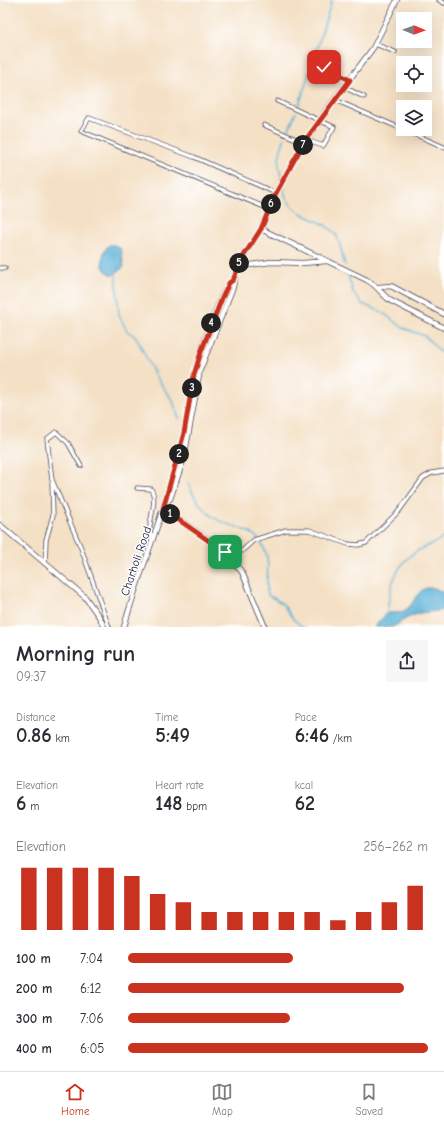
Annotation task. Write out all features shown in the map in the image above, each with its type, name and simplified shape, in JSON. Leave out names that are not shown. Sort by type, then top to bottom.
[{"type":"street","name":"Charholi Road","points":[[124,627],[163,509],[166,501],[170,499],[174,491],[189,435],[192,401],[203,358],[233,287],[233,280],[237,267],[261,229],[280,185],[306,141],[375,44],[398,0]]},
{"type":"street","points":[[439,0],[444,3]]},
{"type":"street","points":[[375,44],[395,52]]},
{"type":"street","points":[[324,67],[350,80]]},
{"type":"street","points":[[344,87],[364,97]]},
{"type":"street","points":[[335,100],[444,147]]},
{"type":"street","points":[[264,126],[320,146],[325,144],[334,127],[277,101]]},
{"type":"street","points":[[269,209],[81,131],[89,118],[194,157],[276,193]]},
{"type":"street","points":[[261,229],[378,287],[384,296],[444,328]]},
{"type":"street","points":[[237,267],[271,262],[310,263],[327,261]]},
{"type":"street","points":[[0,268],[5,268]]},
{"type":"street","points":[[378,287],[391,286],[444,314]]},
{"type":"street","points":[[45,564],[46,540],[53,515],[52,480],[47,439],[56,432],[68,443],[82,466]]},
{"type":"street","points":[[225,552],[242,551],[254,540],[278,532],[293,530],[309,530],[348,544],[358,545],[366,543],[399,511],[423,478],[432,473],[444,471]]},
{"type":"street","points":[[52,480],[81,548],[109,627]]},
{"type":"street","points":[[137,488],[148,487],[151,488],[154,493],[150,530],[150,536],[153,540]]},
{"type":"street","points":[[163,509],[225,552],[242,572],[265,627]]},
{"type":"street","points":[[0,526],[85,597],[100,618],[104,627]]},
{"type":"water","points":[[110,245],[115,245],[121,249],[124,267],[113,275],[103,267],[104,252]]},
{"type":"water","points":[[426,588],[435,588],[444,593],[444,610],[420,613],[407,618],[393,627],[374,627],[387,613],[397,613],[408,608],[420,592]]},
{"type":"waterway","points":[[299,105],[332,0]]},
{"type":"waterway","points":[[288,131],[296,112]]},
{"type":"waterway","points":[[282,181],[279,169],[279,159],[285,138]]},
{"type":"waterway","points":[[283,184],[285,196],[291,206],[297,211],[331,229],[336,235],[345,265]]},
{"type":"waterway","points":[[116,274],[119,315],[127,331],[136,337],[156,377],[173,401],[179,419]]},
{"type":"waterway","points":[[348,275],[353,292],[362,304],[382,312],[403,328],[425,336],[444,356]]},
{"type":"waterway","points":[[188,483],[198,502],[213,517],[243,529],[256,537],[262,544],[267,559],[268,595],[282,603],[294,620],[303,627]]},
{"type":"waterway","points":[[387,613],[392,585],[404,562],[419,550],[444,537]]},
{"type":"route","points":[[225,552],[163,509],[184,433],[194,375],[206,335],[222,298],[229,283],[233,280],[237,267],[261,229],[280,185],[307,138],[350,80],[324,67]]}]
